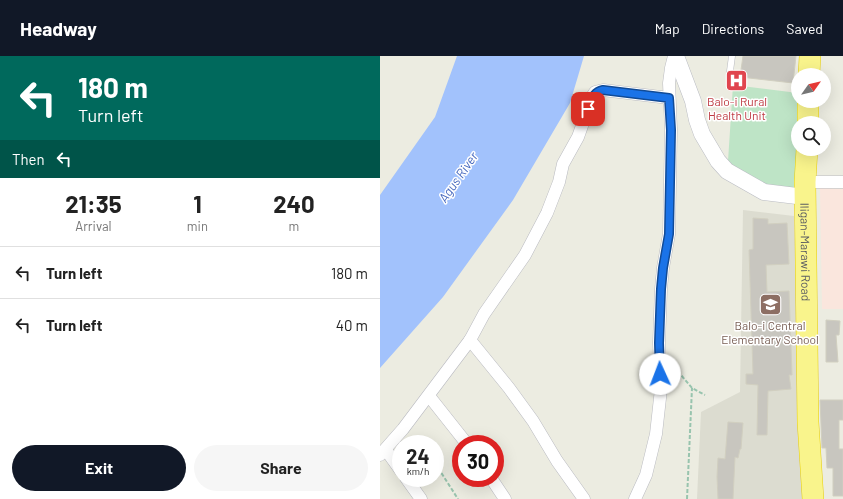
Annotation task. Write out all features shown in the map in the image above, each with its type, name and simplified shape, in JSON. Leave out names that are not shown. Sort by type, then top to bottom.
[{"type":"highway","points":[[810,56],[810,68]]},
{"type":"highway","name":"Iligan-Marawi Road","points":[[807,156],[805,190],[808,422],[813,499]]},
{"type":"street","points":[[634,499],[646,475],[656,434],[661,389],[659,343],[661,289],[669,234],[671,130],[669,98],[670,76],[675,56]]},
{"type":"street","points":[[675,56],[693,101],[702,134],[718,161],[727,171],[764,192],[805,190],[843,182]]},
{"type":"street","points":[[392,462],[383,452],[429,396],[470,340],[484,314],[525,255],[547,213],[559,182],[563,164],[578,137],[595,92],[603,90],[669,98]]},
{"type":"street","points":[[470,340],[509,388],[533,421],[584,499]]},
{"type":"street","points":[[429,396],[460,435]]},
{"type":"street","points":[[412,487],[421,499]]},
{"type":"street","points":[[497,487],[505,499]]},
{"type":"lane","points":[[730,71],[732,56]]},
{"type":"path","points":[[659,343],[668,358],[692,388],[705,395]]},
{"type":"path","points":[[687,499],[692,388]]},
{"type":"path","points":[[444,477],[458,499]]},
{"type":"shaded area","points":[[820,188],[843,189],[843,309],[822,309]]},
{"type":"shaded area","name":"Balo-i Central Elementary School","points":[[743,210],[794,216],[802,425],[807,499],[697,499],[701,412],[740,392]]},
{"type":"green space","points":[[733,85],[791,92],[791,108],[798,108],[798,116],[791,116],[791,156],[798,156],[800,191],[747,180],[728,161]]},
{"type":"water","name":"Agus River","points":[[457,56],[584,56],[570,103],[513,200],[443,297],[380,368],[380,195],[435,117]]},
{"type":"building","points":[[743,56],[796,56],[795,68],[791,68],[791,83],[740,77]]},
{"type":"building","points":[[753,218],[768,219],[768,224],[787,223],[789,264],[766,265],[767,292],[789,291],[792,375],[789,375],[791,389],[768,391],[767,435],[757,435],[758,385],[746,384],[746,374],[753,374],[749,250],[753,249]]},
{"type":"building","points":[[826,320],[840,321],[839,335],[836,335],[838,362],[826,362]]},
{"type":"building","points":[[820,400],[843,400],[843,420],[839,420],[839,449],[843,449],[843,496],[833,496],[833,468],[827,468],[826,448],[822,448]]},
{"type":"building","points":[[728,422],[743,423],[741,449],[738,458],[735,457],[733,499],[718,499],[718,458],[725,459]]},
{"type":"place","name":"Balo-i Rural Health Unit","points":[[737,80]]},
{"type":"place","name":"Balo-i Central Elementary School","points":[[770,304]]},
{"type":"route","points":[[588,109],[593,95],[595,92],[600,90],[669,98],[671,130],[669,234],[661,289],[659,343],[660,374]]}]
